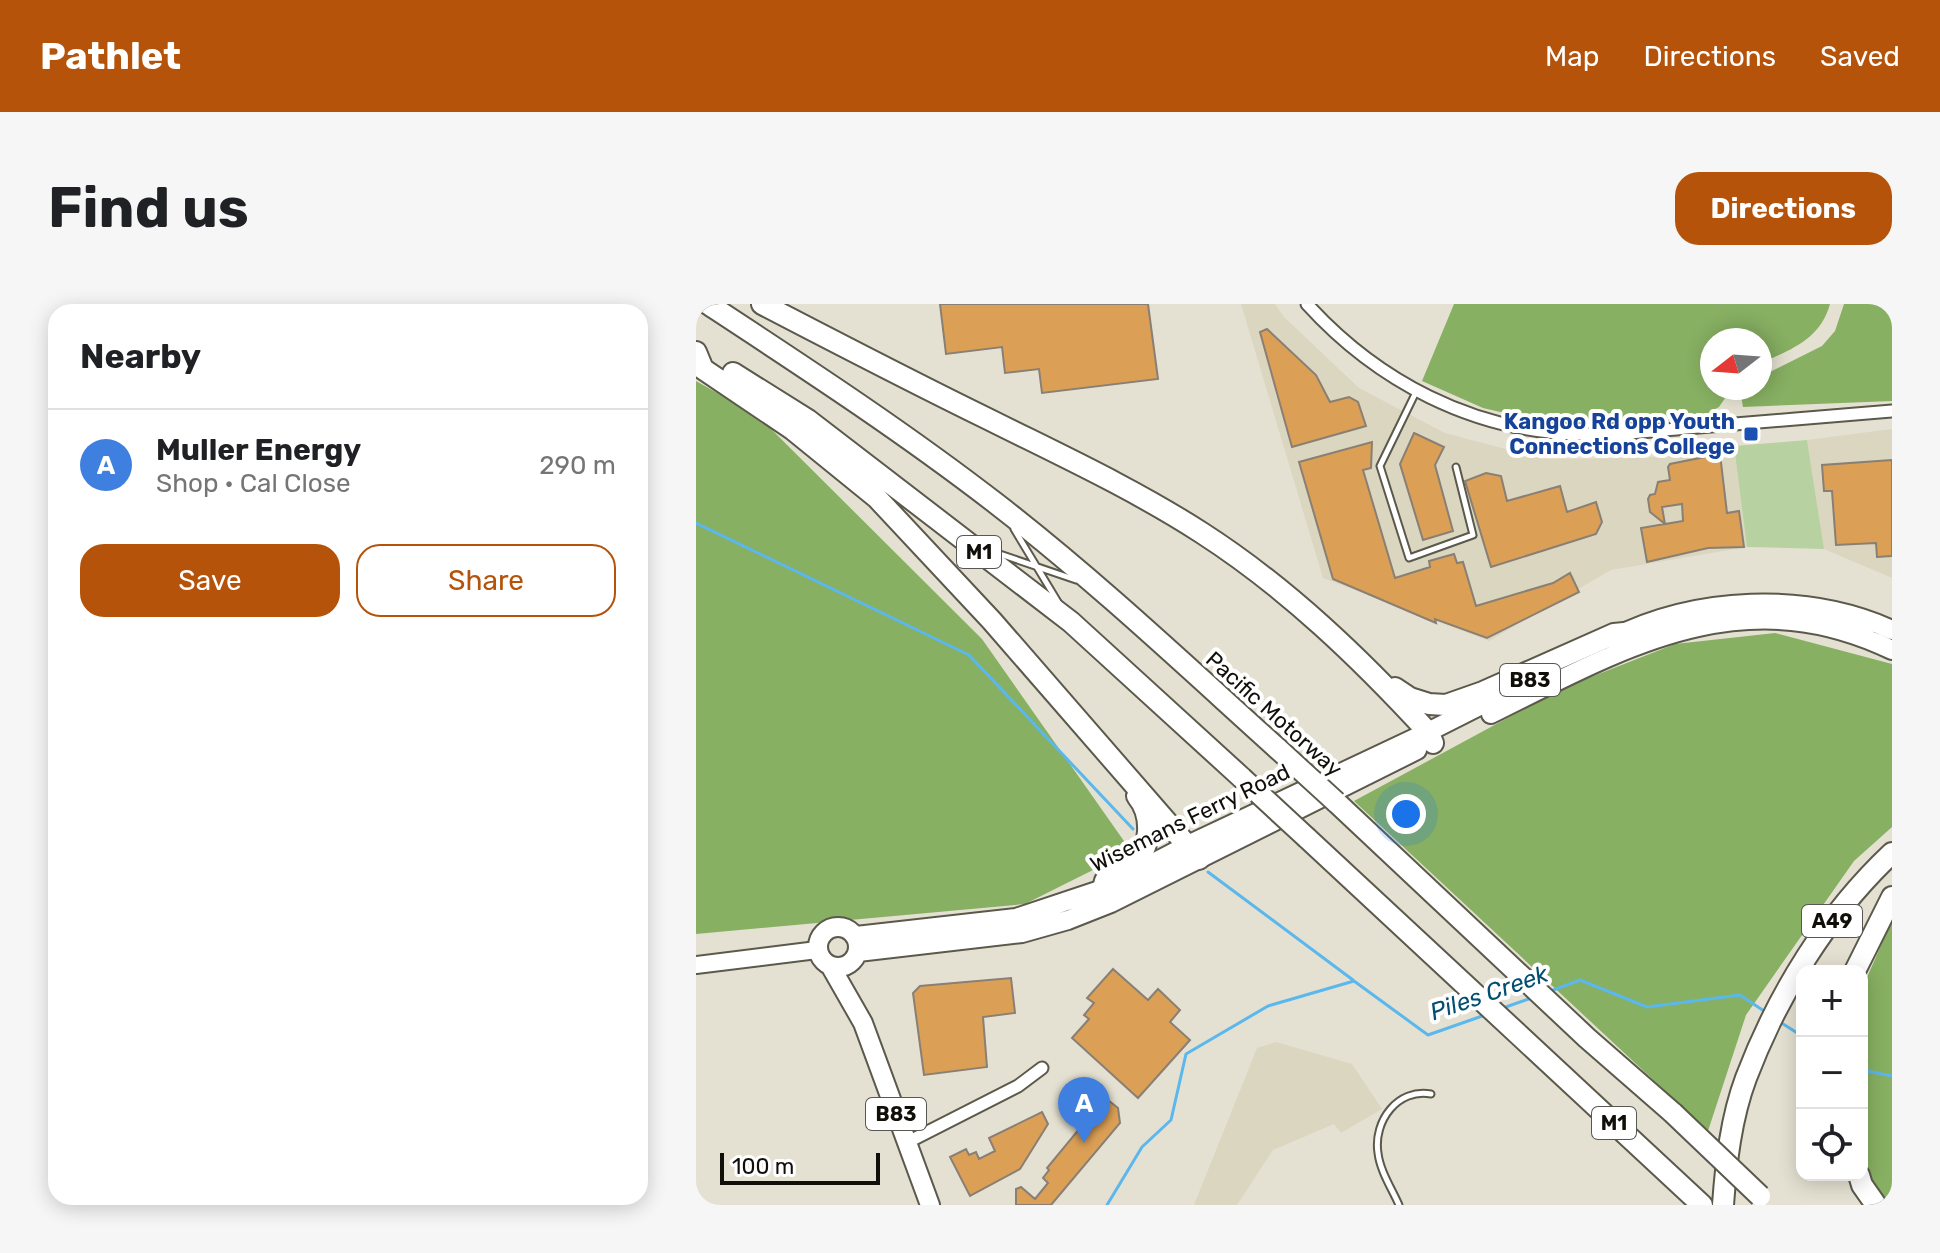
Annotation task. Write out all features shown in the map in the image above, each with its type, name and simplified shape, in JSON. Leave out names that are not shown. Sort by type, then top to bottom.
[{"type":"highway","name":"Pacific Motorway","points":[[708,304],[893,427],[1001,507],[1098,587],[1336,802],[1765,1201]]},
{"type":"highway","points":[[762,304],[1159,506],[1204,534],[1293,600],[1376,675],[1430,737]]},
{"type":"highway","points":[[696,351],[703,369],[792,429],[877,498],[992,621],[1193,852]]},
{"type":"highway","name":"M1","points":[[696,351],[808,420],[1071,622],[1448,967],[1702,1205]]},
{"type":"highway","points":[[1376,675],[1410,698],[1446,705],[1483,692],[1614,634],[1624,633]]},
{"type":"highway","points":[[1103,889],[1105,881],[1138,859],[1148,830],[1144,803],[1117,772],[1119,767]]},
{"type":"highway","name":"A49","points":[[1723,1205],[1732,1132],[1745,1080],[1766,1032],[1783,997],[1834,919],[1865,879],[1892,853]]},
{"type":"highway","name":"A49","points":[[1858,965],[1892,897]]},
{"type":"highway","points":[[1861,1181],[1876,1205]]},
{"type":"main road","name":"Wisemans Ferry Road","points":[[1430,737],[1624,633],[1693,611],[1734,605],[1766,605],[1829,611],[1892,630]]},
{"type":"main road","name":"Wisemans Ferry Road","points":[[848,955],[1016,918],[1103,889],[1193,852],[1430,737],[1611,654],[1661,635],[1734,621],[1794,622],[1822,626],[1892,650]]},
{"type":"main road","name":"Wisemans Ferry Road","points":[[848,955],[1022,933],[1068,920],[1111,903],[1193,852]]},
{"type":"main road","name":"B83","points":[[848,955],[822,960],[817,950],[823,933],[831,927],[840,926],[849,930],[848,955],[863,1023],[930,1205]]},
{"type":"main road","points":[[696,965],[817,950]]},
{"type":"street","points":[[1307,304],[1345,342],[1390,377],[1451,407],[1527,428],[1579,434],[1642,432],[1892,411]]},
{"type":"street","points":[[906,1143],[1018,1086],[1042,1068]]},
{"type":"lane","points":[[1416,391],[1380,466],[1409,558],[1473,535],[1456,467]]},
{"type":"lane","points":[[1001,507],[1071,622]]},
{"type":"lane","points":[[967,543],[1098,587]]},
{"type":"lane","points":[[1399,1205],[1380,1163],[1377,1138],[1386,1114],[1396,1102],[1414,1094],[1431,1094]]},
{"type":"path","points":[[1719,304],[1726,304]]},
{"type":"shaded area","points":[[1241,304],[1275,304],[1284,317],[1359,388],[1445,433],[1543,459],[1644,458],[1734,446],[1747,547],[1611,570],[1489,641],[1323,578]]},
{"type":"shaded area","points":[[1892,429],[1892,578],[1824,549],[1807,440]]},
{"type":"shaded area","points":[[1276,1042],[1352,1064],[1382,1109],[1341,1133],[1334,1124],[1273,1150],[1237,1205],[1194,1205],[1257,1048]]},
{"type":"green space","points":[[1454,304],[1830,304],[1812,335],[1772,358],[1772,328],[1700,328],[1700,400],[1724,400],[1719,407],[1703,416],[1685,421],[1584,425],[1539,421],[1483,408],[1422,381]]},
{"type":"green space","points":[[1844,304],[1892,304],[1892,401],[1743,407],[1742,400],[1772,400],[1772,371],[1822,346],[1835,331]]},
{"type":"green space","points":[[696,381],[758,416],[982,639],[1131,851],[1025,904],[696,934]]},
{"type":"green space","points":[[1807,440],[1824,549],[1747,547],[1734,446]]},
{"type":"green space","points":[[1775,633],[1892,664],[1892,827],[1854,861],[1746,1015],[1708,1131],[1354,801],[1563,688],[1675,644]]},
{"type":"green space","points":[[1892,920],[1892,1205],[1887,1205],[1871,1180],[1868,1167],[1868,975]]},
{"type":"building","points":[[940,304],[1148,304],[1158,379],[1042,393],[1039,369],[1005,373],[1002,347],[946,354]]},
{"type":"building","points":[[1267,329],[1316,375],[1330,402],[1349,397],[1358,402],[1366,426],[1292,447],[1260,332]]},
{"type":"building","points":[[1414,433],[1444,447],[1435,465],[1453,531],[1423,540],[1400,464]]},
{"type":"building","points":[[1372,442],[1371,468],[1363,470],[1395,578],[1430,567],[1429,561],[1454,554],[1457,563],[1463,562],[1476,606],[1553,583],[1570,573],[1579,592],[1487,638],[1435,619],[1436,623],[1333,579],[1299,462]]},
{"type":"building","points":[[1720,454],[1727,513],[1739,511],[1744,547],[1708,548],[1647,562],[1641,528],[1665,524],[1650,512],[1648,499],[1655,494],[1658,482],[1670,480],[1670,464]],"holes":[[[1682,504],[1683,521],[1665,524],[1662,507]]]},
{"type":"building","points":[[1892,460],[1892,556],[1877,557],[1876,543],[1836,545],[1832,491],[1824,491],[1822,465]]},
{"type":"building","points":[[1486,473],[1501,476],[1507,501],[1560,486],[1567,512],[1596,502],[1602,522],[1596,534],[1491,567],[1465,481]]},
{"type":"building","points":[[1113,969],[1148,1000],[1158,989],[1180,1010],[1170,1022],[1190,1040],[1138,1098],[1072,1038],[1089,1019],[1084,1015],[1094,1003],[1087,998]]},
{"type":"building","points":[[1011,978],[1015,1013],[983,1017],[987,1067],[924,1075],[913,993],[920,986]]},
{"type":"building","points":[[1093,1088],[1118,1108],[1120,1123],[1051,1205],[1016,1205],[1016,1189],[1021,1187],[1035,1199],[1048,1183],[1043,1178],[1049,1170],[1047,1168],[1095,1110],[1090,1106],[1087,1094]]},
{"type":"building","points":[[1042,1112],[1048,1124],[1020,1169],[970,1196],[950,1157],[966,1149],[969,1155],[976,1152],[979,1159],[995,1151],[989,1138]]},
{"type":"waterway","points":[[696,523],[969,655],[1133,829]]},
{"type":"waterway","points":[[1208,872],[1353,980]]},
{"type":"waterway","name":"Piles Creek","points":[[1548,992],[1580,980],[1647,1007],[1740,995],[1767,1013]]},
{"type":"waterway","name":"Piles Creek","points":[[1107,1205],[1142,1147],[1171,1120],[1186,1054],[1268,1006],[1354,981],[1428,1035],[1485,1015]]},
{"type":"waterway","name":"Piles Creek","points":[[1503,1008],[1534,997]]},
{"type":"waterway","name":"Piles Creek","points":[[1780,1022],[1796,1032]]},
{"type":"waterway","name":"Piles Creek","points":[[1868,1071],[1892,1076]]},
{"type":"place","name":"Kangoo Rd opp Youth Connections College","points":[[1751,434]]},
{"type":"place","name":"Muller Energy","points":[[1084,1143]]}]
